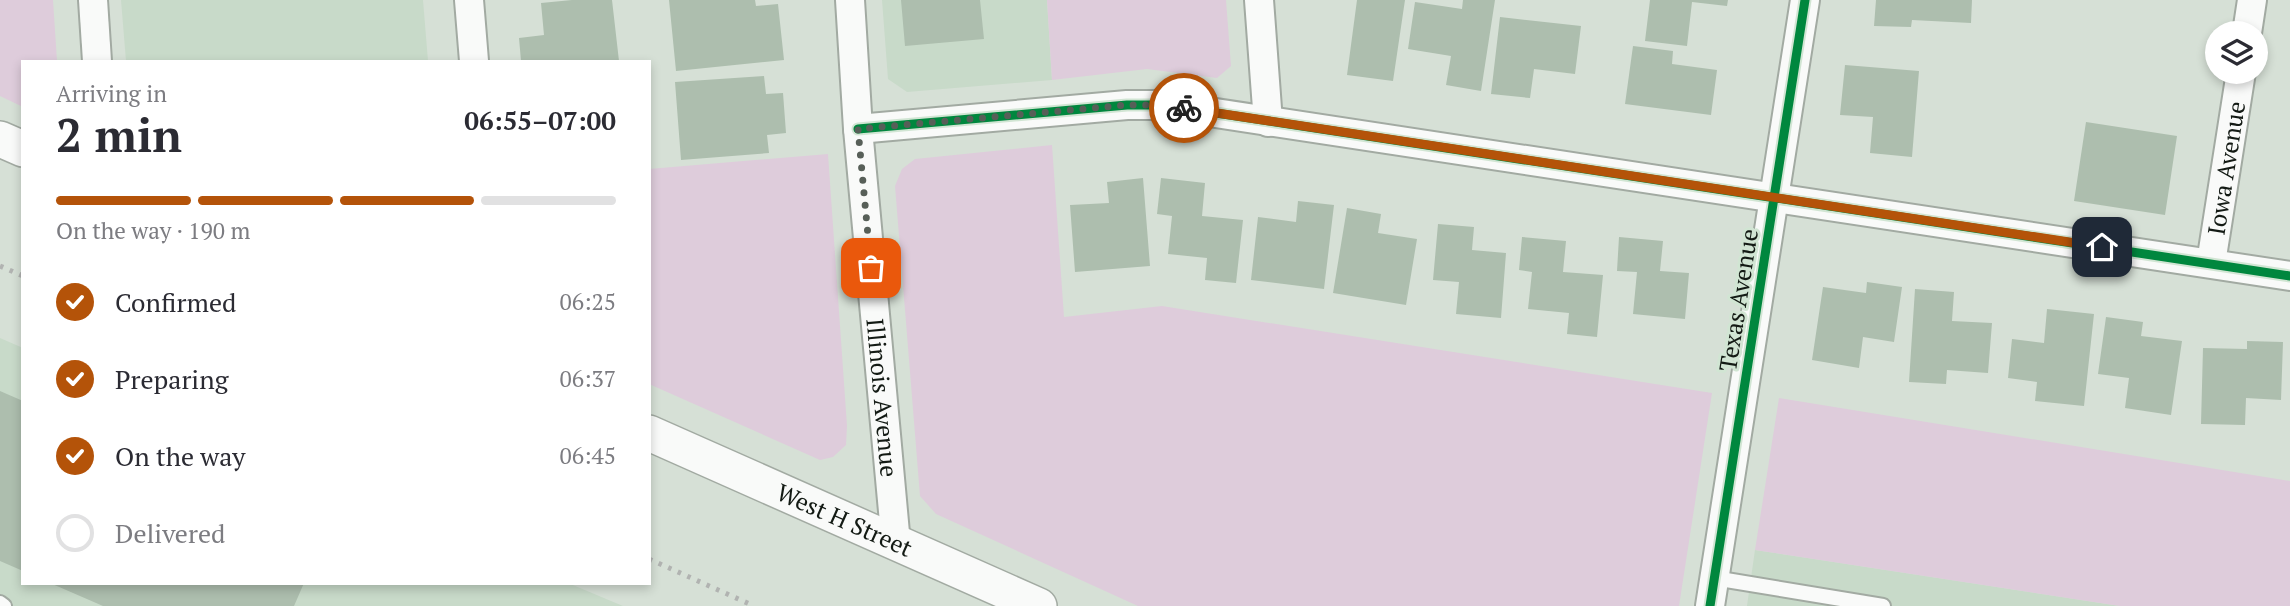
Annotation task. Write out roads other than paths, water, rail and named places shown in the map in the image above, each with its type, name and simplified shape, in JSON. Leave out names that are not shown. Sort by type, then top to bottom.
[{"type":"street","points":[[93,0],[97,60]]},
{"type":"street","points":[[469,0],[474,60]]},
{"type":"street","name":"Illinois Avenue","points":[[850,0],[858,129],[897,544]]},
{"type":"street","points":[[1259,0],[1268,122]]},
{"type":"street","name":"Texas Avenue","points":[[1710,606],[1805,0]]},
{"type":"street","points":[[2249,21],[2252,0]]},
{"type":"street","name":"Iowa Avenue","points":[[2211,263],[2239,84]]},
{"type":"street","points":[[858,129],[1127,105],[1163,105],[2290,276]]},
{"type":"street","points":[[0,139],[21,148]]},
{"type":"street","name":"West H Street","points":[[651,434],[1039,606]]},
{"type":"lane","points":[[1714,578],[1883,606]]},
{"type":"railway","points":[[0,266],[21,275]]},
{"type":"railway","points":[[651,560],[754,606]]}]
